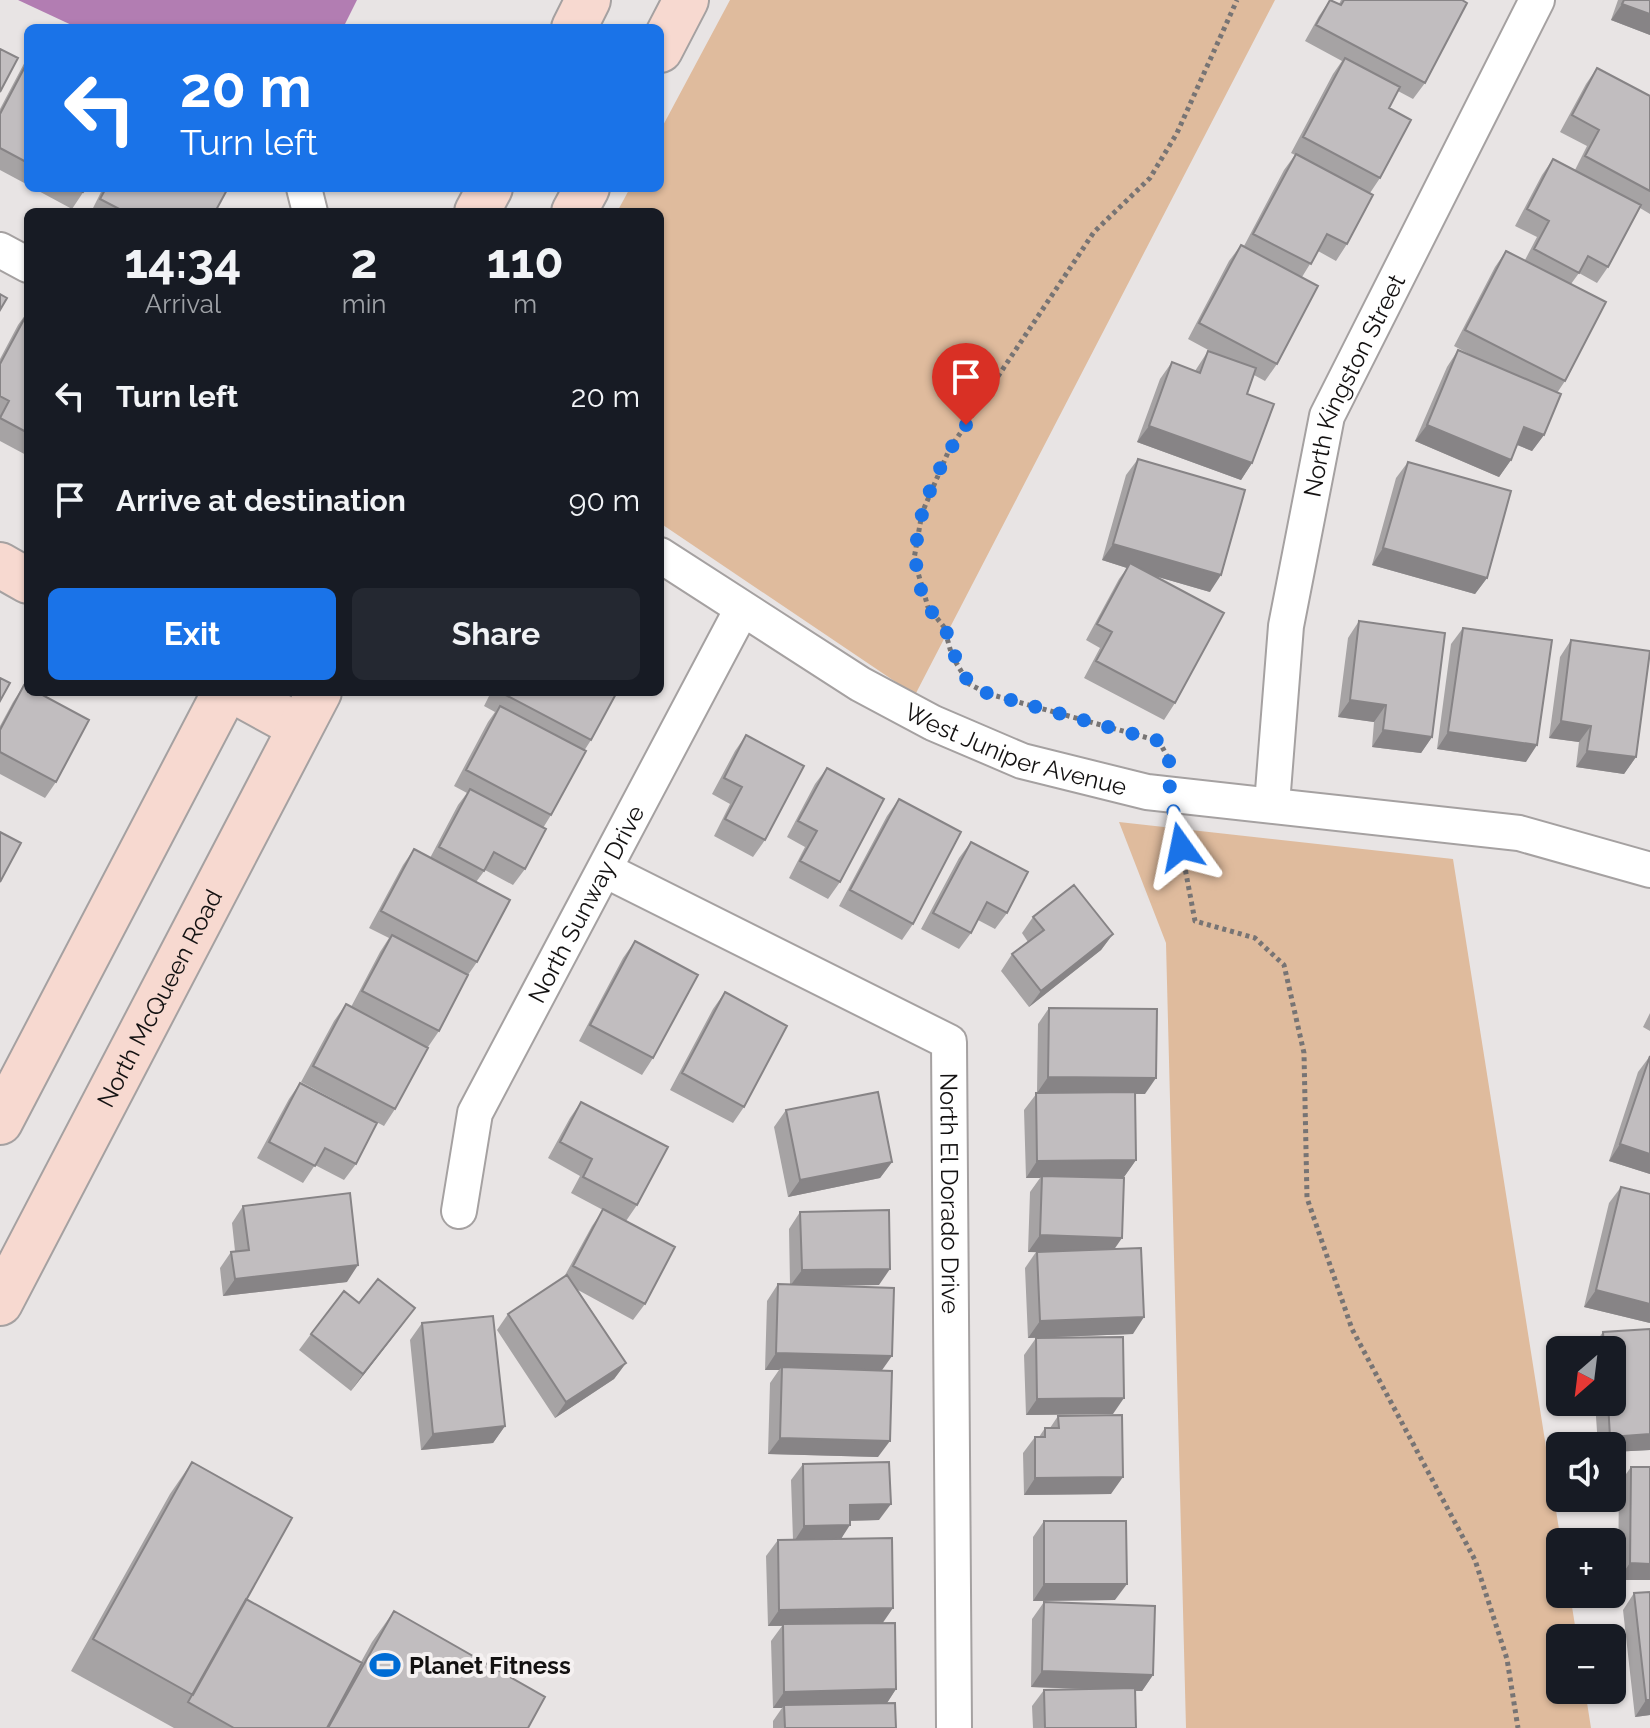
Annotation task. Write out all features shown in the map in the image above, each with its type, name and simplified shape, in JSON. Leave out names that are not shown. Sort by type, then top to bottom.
[{"type":"main road","points":[[576,24],[588,0]]},
{"type":"main road","points":[[664,42],[686,0]]},
{"type":"main road","points":[[0,565],[24,579]]},
{"type":"main road","points":[[0,1122],[223,696]]},
{"type":"main road","points":[[252,696],[310,710]]},
{"type":"main road","name":"North McQueen Road","points":[[0,1303],[310,710]]},
{"type":"street","name":"North Kingston Street","points":[[1272,804],[1286,626],[1327,416],[1537,0]]},
{"type":"street","points":[[0,250],[24,263]]},
{"type":"street","name":"West Juniper Avenue","points":[[664,558],[860,684],[933,723],[1022,761],[1170,795],[1519,833],[1650,870]]},
{"type":"street","name":"North Sunway Drive","points":[[459,1211],[475,1113],[742,609]]},
{"type":"street","name":"North El Dorado Drive","points":[[605,870],[949,1042],[954,1728]]},
{"type":"path","points":[[1237,0],[1177,133],[1150,178],[1094,232],[949,450],[922,513],[914,559],[928,607],[944,627],[952,656],[969,684],[989,694],[1159,741],[1169,760],[1170,795],[1195,921],[1255,938],[1284,965],[1304,1053],[1307,1198],[1352,1329],[1475,1560],[1507,1659],[1518,1728]]},
{"type":"shaded area","points":[[18,0],[357,0],[345,24],[69,24]]},
{"type":"shaded area","points":[[730,0],[1275,0],[915,695],[664,526],[664,208],[619,208],[628,192],[664,192],[664,124]]},
{"type":"shaded area","points":[[1119,822],[1453,859],[1546,1447],[1546,1512],[1556,1512],[1559,1528],[1546,1528],[1546,1608],[1572,1608],[1575,1624],[1546,1624],[1546,1704],[1587,1704],[1591,1728],[1186,1728],[1166,943]]},
{"type":"building","points":[[1330,0],[1341,5],[1344,0],[1462,0],[1467,3],[1425,83],[1316,25]]},
{"type":"building","points":[[1624,0],[1650,0],[1650,14],[1622,4]]},
{"type":"building","points":[[0,49],[18,58],[0,92]]},
{"type":"building","points":[[1345,58],[1400,87],[1389,108],[1411,120],[1380,178],[1303,137]]},
{"type":"building","points":[[1597,68],[1650,96],[1650,191],[1585,156],[1599,130],[1572,115]]},
{"type":"building","points":[[24,69],[24,161],[0,148],[0,114]]},
{"type":"building","points":[[1296,154],[1373,195],[1347,244],[1327,234],[1311,264],[1253,234]]},
{"type":"building","points":[[1553,159],[1641,205],[1608,267],[1588,256],[1579,273],[1534,249],[1549,221],[1527,209]]},
{"type":"building","points":[[104,192],[226,192],[217,208],[117,208],[100,199]]},
{"type":"building","points":[[1241,245],[1318,286],[1277,364],[1199,323]]},
{"type":"building","points":[[1506,251],[1606,302],[1565,381],[1465,330]]},
{"type":"building","points":[[0,294],[7,298],[0,310]]},
{"type":"building","points":[[24,319],[24,431],[0,418],[9,401],[0,396],[0,364]]},
{"type":"building","points":[[1458,350],[1561,394],[1544,435],[1524,427],[1511,460],[1427,425]]},
{"type":"building","points":[[1208,351],[1256,368],[1247,394],[1274,404],[1252,463],[1149,426],[1172,362],[1200,373]]},
{"type":"building","points":[[1138,459],[1245,490],[1221,575],[1113,544]]},
{"type":"building","points":[[1408,462],[1511,491],[1487,578],[1383,548]]},
{"type":"building","points":[[1130,563],[1224,613],[1175,703],[1096,661],[1112,632],[1097,624]]},
{"type":"building","points":[[1359,621],[1445,633],[1432,737],[1383,730],[1386,705],[1350,700]]},
{"type":"building","points":[[1463,628],[1552,640],[1537,745],[1448,732]]},
{"type":"building","points":[[1571,640],[1650,651],[1636,757],[1587,751],[1591,726],[1561,721]]},
{"type":"building","points":[[0,678],[10,683],[0,701]]},
{"type":"building","points":[[24,685],[24,696],[44,696],[89,720],[56,782],[0,752],[0,730]]},
{"type":"building","points":[[508,696],[615,696],[591,740]]},
{"type":"building","points":[[500,706],[586,751],[551,815],[466,770]]},
{"type":"building","points":[[746,735],[804,766],[765,840],[725,819],[742,787],[724,778]]},
{"type":"building","points":[[827,768],[884,799],[840,882],[800,861],[817,831],[798,821]]},
{"type":"building","points":[[470,789],[546,829],[525,869],[494,852],[484,871],[439,847]]},
{"type":"building","points":[[899,799],[961,832],[913,924],[850,890]]},
{"type":"building","points":[[0,832],[21,843],[0,882]]},
{"type":"building","points":[[971,842],[1028,872],[1007,913],[987,902],[971,933],[933,913]]},
{"type":"building","points":[[414,849],[510,900],[477,962],[381,911]]},
{"type":"building","points":[[1074,885],[1113,934],[1041,991],[1012,954],[1044,930],[1033,917]]},
{"type":"building","points":[[392,935],[468,975],[439,1031],[362,991]]},
{"type":"building","points":[[635,941],[698,975],[653,1058],[590,1025]]},
{"type":"building","points":[[725,992],[787,1026],[744,1107],[682,1073]]},
{"type":"building","points":[[346,1004],[428,1048],[395,1109],[313,1066]]},
{"type":"building","points":[[1049,1008],[1157,1009],[1156,1078],[1048,1077]]},
{"type":"building","points":[[1650,1056],[1650,1154],[1620,1144]]},
{"type":"building","points":[[300,1083],[377,1123],[356,1164],[325,1148],[315,1166],[269,1142]]},
{"type":"building","points":[[878,1092],[892,1162],[800,1180],[786,1110]]},
{"type":"building","points":[[1135,1092],[1136,1160],[1037,1161],[1036,1093]]},
{"type":"building","points":[[581,1102],[668,1147],[637,1205],[583,1177],[592,1159],[560,1142]]},
{"type":"building","points":[[1042,1176],[1124,1178],[1122,1238],[1040,1235]]},
{"type":"building","points":[[1621,1187],[1650,1194],[1650,1304],[1596,1290]]},
{"type":"building","points":[[350,1193],[358,1265],[235,1279],[231,1252],[249,1250],[243,1206]]},
{"type":"building","points":[[603,1209],[675,1247],[645,1304],[573,1266]]},
{"type":"building","points":[[889,1210],[890,1269],[802,1270],[800,1212]]},
{"type":"building","points":[[1141,1248],[1144,1317],[1040,1321],[1037,1252]]},
{"type":"building","points":[[567,1275],[626,1363],[566,1402],[508,1314]]},
{"type":"building","points":[[378,1279],[415,1308],[363,1374],[311,1334],[344,1291],[359,1303]]},
{"type":"building","points":[[778,1284],[894,1288],[892,1356],[776,1353]]},
{"type":"building","points":[[493,1316],[505,1426],[433,1434],[422,1323]]},
{"type":"building","points":[[1650,1329],[1650,1434],[1626,1436],[1626,1432],[1610,1432],[1609,1416],[1626,1416],[1626,1336],[1603,1336],[1603,1332]]},
{"type":"building","points":[[1123,1337],[1124,1398],[1037,1399],[1036,1338]]},
{"type":"building","points":[[782,1367],[892,1371],[890,1441],[780,1438]]},
{"type":"building","points":[[1122,1415],[1123,1477],[1035,1478],[1035,1437],[1045,1437],[1045,1428],[1059,1428],[1058,1416]]},
{"type":"building","points":[[192,1462],[292,1518],[193,1695],[93,1639]]},
{"type":"building","points":[[889,1462],[891,1504],[850,1505],[850,1525],[804,1526],[803,1464]]},
{"type":"building","points":[[1631,1467],[1650,1467],[1650,1564],[1630,1563]]},
{"type":"building","points":[[1044,1521],[1126,1521],[1127,1584],[1044,1584]]},
{"type":"building","points":[[892,1538],[893,1608],[779,1610],[778,1540]]},
{"type":"building","points":[[1650,1592],[1650,1700],[1646,1700],[1634,1593]]},
{"type":"building","points":[[246,1599],[362,1663],[327,1728],[234,1728],[188,1702]]},
{"type":"building","points":[[1044,1602],[1155,1606],[1153,1675],[1042,1671]]},
{"type":"building","points":[[394,1611],[545,1697],[528,1728],[328,1728]]},
{"type":"building","points":[[895,1623],[896,1689],[784,1692],[783,1624]]},
{"type":"building","points":[[1135,1688],[1136,1728],[1045,1728],[1044,1690]]},
{"type":"building","points":[[895,1703],[896,1728],[785,1728],[784,1705]]},
{"type":"place","name":"Planet Fitness","points":[[385,1665]]},
{"type":"route","points":[[966,425],[949,450],[922,513],[914,559],[928,607],[944,627],[952,656],[969,684],[989,694],[1159,741],[1169,760],[1170,795],[1181,847]]}]
